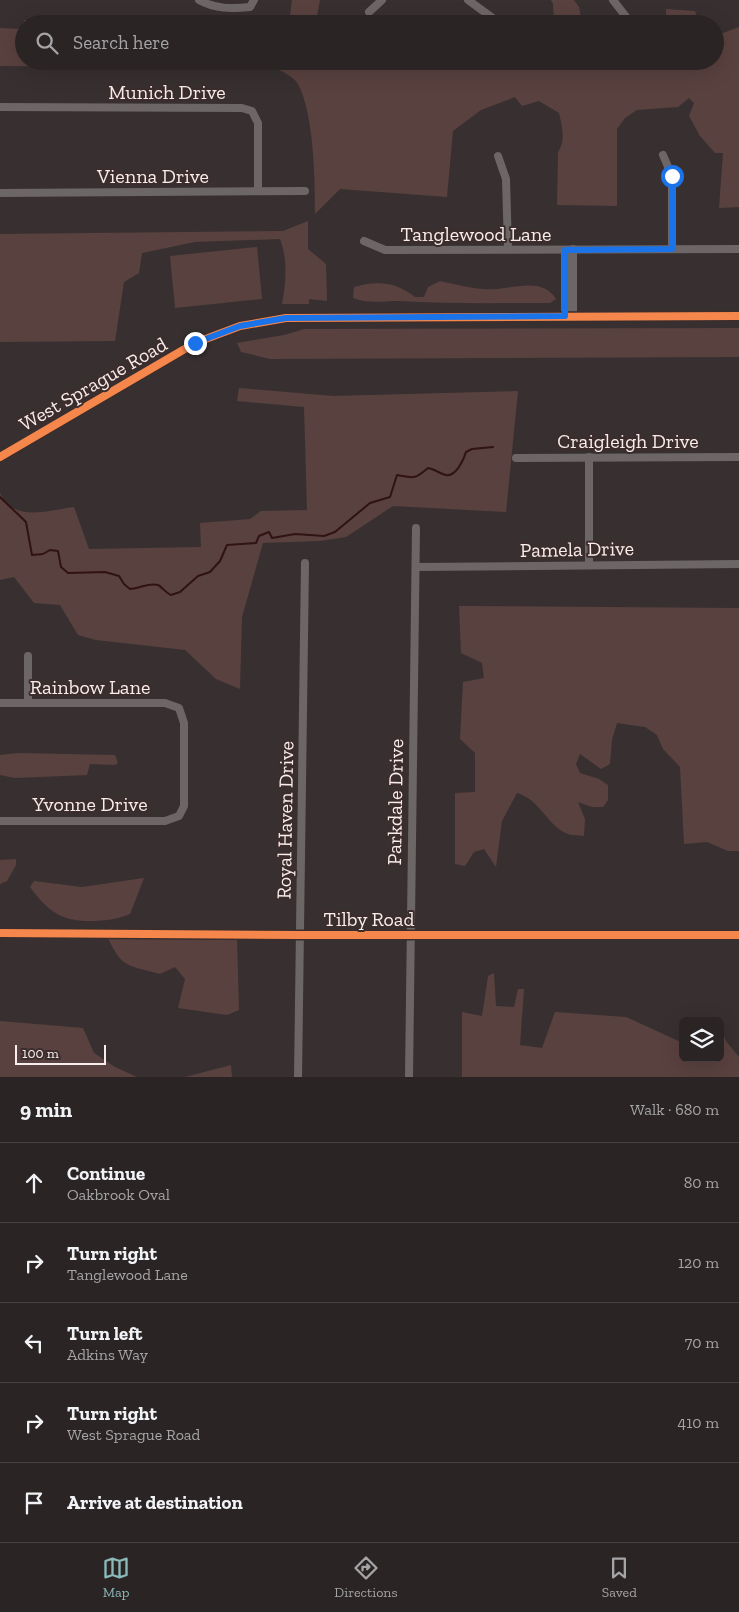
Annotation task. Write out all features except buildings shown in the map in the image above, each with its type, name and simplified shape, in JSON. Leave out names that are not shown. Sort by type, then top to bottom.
[{"type":"street","points":[[199,0],[208,5],[233,9],[250,7],[254,0]]},
{"type":"street","points":[[369,12],[382,0]]},
{"type":"street","points":[[468,0],[489,15]]},
{"type":"street","points":[[613,0],[625,15]]},
{"type":"street","name":"Munich Drive","points":[[0,107],[242,108],[252,110],[258,123],[258,191]]},
{"type":"street","points":[[663,155],[672,176],[672,249]]},
{"type":"street","points":[[498,156],[506,179],[508,249]]},
{"type":"street","name":"Vienna Drive","points":[[0,193],[305,191]]},
{"type":"street","name":"Tanglewood Lane","points":[[364,241],[385,250],[739,248]]},
{"type":"street","points":[[569,250],[569,316]]},
{"type":"street","name":"West Sprague Road","points":[[0,457],[195,343],[240,326],[286,318],[739,316]]},
{"type":"street","points":[[589,457],[589,565]]},
{"type":"street","name":"Craigleigh Drive","points":[[516,458],[739,457]]},
{"type":"street","name":"Parkdale Drive","points":[[409,1077],[409,936],[416,528]]},
{"type":"street","name":"Royal Haven Drive","points":[[298,1077],[305,563]]},
{"type":"street","name":"Pamela Drive","points":[[416,567],[739,564]]},
{"type":"street","points":[[28,656],[28,704]]},
{"type":"street","name":"Rainbow Lane","points":[[0,704],[164,704],[179,708],[184,722],[184,806],[179,816]]},
{"type":"street","name":"Yvonne Drive","points":[[0,821],[164,821],[179,816]]},
{"type":"street","name":"Tilby Road","points":[[0,933],[299,936],[739,934]]},
{"type":"shaded area","points":[[292,0],[320,0],[317,15],[290,15]]},
{"type":"shaded area","points":[[551,0],[574,0],[579,7],[580,15],[554,15]]},
{"type":"shaded area","points":[[666,9],[695,11],[697,15],[666,15]]},
{"type":"shaded area","points":[[739,27],[739,207],[719,208],[723,153],[715,153],[700,136],[689,116],[694,103],[689,98],[678,107],[637,110],[625,118],[617,129],[617,206],[557,205],[558,152],[563,138],[559,113],[539,101],[522,106],[515,97],[481,110],[453,131],[447,197],[340,189],[315,214],[315,184],[307,112],[298,84],[279,70],[724,70],[724,33]]},
{"type":"shaded area","points":[[0,28],[15,29],[15,66],[0,66]]},
{"type":"shaded area","points":[[308,221],[308,249],[326,264],[327,301],[309,299],[309,304],[282,304],[286,271],[280,239],[195,242],[142,253],[139,273],[124,282],[115,341],[0,342],[0,234],[283,231]]},
{"type":"shaded area","points":[[257,247],[262,299],[175,308],[170,256]]},
{"type":"shaded area","points":[[440,281],[483,289],[523,286],[542,287],[556,299],[550,303],[436,303],[369,302],[353,298],[354,287],[378,283],[394,285],[415,297],[424,297],[428,287]]},
{"type":"shaded area","points":[[739,328],[739,357],[270,359],[241,352],[237,343],[284,335],[304,329]]},
{"type":"shaded area","points":[[239,388],[333,396],[518,391],[506,512],[393,506],[346,537],[319,541],[263,543],[242,617],[240,689],[216,679],[185,650],[96,640],[78,635],[60,605],[34,603],[14,577],[0,580],[0,493],[13,508],[22,511],[43,512],[74,507],[89,549],[201,547],[200,523],[250,519],[261,511],[307,510],[304,407],[237,401]]},
{"type":"shaded area","points":[[459,606],[739,608],[739,851],[728,851],[707,842],[684,844],[680,767],[663,749],[657,735],[645,727],[617,723],[612,740],[610,764],[601,769],[580,754],[576,764],[580,773],[599,779],[608,785],[608,800],[603,807],[592,807],[578,802],[585,819],[584,836],[570,835],[560,830],[532,801],[517,793],[502,821],[496,867],[484,849],[474,852],[465,866],[455,864],[455,793],[475,792],[475,753],[460,739],[463,682],[484,678],[482,663],[461,653]]},
{"type":"shaded area","points":[[18,753],[115,755],[118,763],[115,765],[90,764],[87,775],[15,778],[0,775],[0,755]]},
{"type":"shaded area","points":[[16,859],[16,865],[7,881],[0,884],[0,860]]},
{"type":"shaded area","points":[[144,878],[130,914],[96,921],[75,920],[58,915],[44,904],[30,887],[34,881],[82,887]]},
{"type":"shaded area","points":[[108,938],[237,938],[239,1010],[227,1015],[178,1008],[185,979],[175,967],[160,974],[134,967],[122,961]]},
{"type":"shaded area","points":[[494,973],[496,1006],[514,1007],[518,989],[524,989],[520,1045],[542,1048],[555,1012],[626,1017],[679,1041],[679,1062],[724,1062],[724,1036],[739,1057],[739,1077],[462,1077],[462,1012],[482,1016],[488,976]]},
{"type":"shaded area","points":[[0,1021],[83,1028],[94,1053],[115,1067],[137,1077],[0,1077]]},
{"type":"shaded area","points":[[231,1065],[232,1077],[185,1077]]},
{"type":"waterway","points":[[0,497],[26,522],[32,555],[43,554],[50,550],[58,551],[61,567],[68,573],[105,572],[119,576],[130,589],[154,584],[160,586],[171,595],[180,592],[198,576],[210,572],[220,561],[227,545],[256,543],[259,536],[269,532],[272,538],[295,534],[324,536],[335,532],[370,503],[390,497],[397,475],[414,477],[420,475],[428,468],[450,475],[459,467],[466,452],[472,449],[493,447]]},
{"type":"cycle path","points":[[0,457],[195,343],[240,326],[286,318],[739,316]]},
{"type":"cycle path","points":[[0,933],[739,935]]},
{"type":"route","points":[[195,343],[240,326],[286,318],[565,316],[565,250],[672,249],[672,176]]}]
